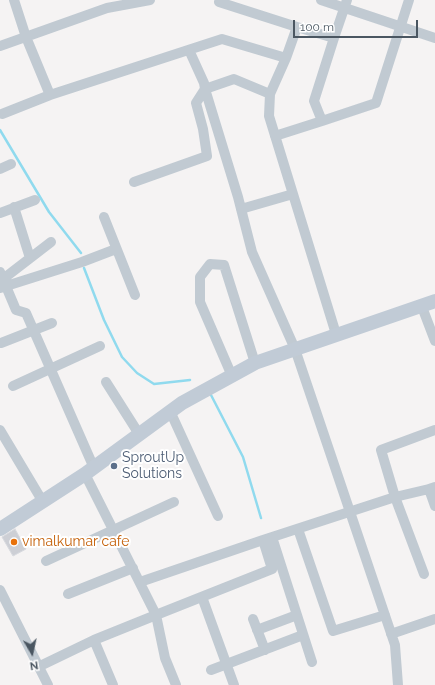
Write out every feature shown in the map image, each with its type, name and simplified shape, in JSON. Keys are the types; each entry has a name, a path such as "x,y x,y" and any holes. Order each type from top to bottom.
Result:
{"main road":[{"path":"0,529 89,471 170,411 255,363 336,334 429,304"}],"street":[{"path":"14,0 26,37 50,95"},
{"path":"0,46 107,8 146,0"},
{"path":"321,0 346,4 401,27 435,38"},
{"path":"275,136 376,103 410,0"},
{"path":"219,2 334,38"},
{"path":"322,121 314,101 346,4"},
{"path":"297,27 286,58 270,94 269,116 336,334"},
{"path":"2,114 50,95 222,39 286,58"},
{"path":"189,50 204,83 252,252 295,349 395,645 398,685"},
{"path":"134,182 206,156 203,129 196,103 205,89 234,79 270,94"},
{"path":"0,169 11,164"},
{"path":"241,209 293,194"},
{"path":"0,212 35,200"},
{"path":"14,207 30,258"},
{"path":"104,217 135,295"},
{"path":"2,282 30,258 52,242"},
{"path":"2,282 116,249"},
{"path":"232,376 200,302 200,277 210,264 224,265 255,363"},
{"path":"2,282 16,310 26,313 50,369 113,530 156,615 165,658 176,685"},
{"path":"429,304 435,342"},
{"path":"1,343 52,323"},
{"path":"13,386 100,346"},
{"path":"106,382 139,434"},
{"path":"170,411 218,516"},
{"path":"0,430 43,502"},
{"path":"424,574 395,497 380,450 435,430"},
{"path":"140,582 395,497 432,488 435,506"},
{"path":"46,562 174,502"},
{"path":"298,529 333,631 385,615"},
{"path":"40,666 94,640 272,569 268,539"},
{"path":"268,539 297,615 312,662"},
{"path":"68,594 133,568"},
{"path":"0,590 40,666 48,685"},
{"path":"202,597 234,685"},
{"path":"257,630 297,615"},
{"path":"253,619 265,650"},
{"path":"391,634 435,619"},
{"path":"211,670 303,635"},
{"path":"94,640 113,685"}],"building":[{"name":"vimalkumar cafe","path":"15,529 26,549 13,556 2,537"}],"waterway":[{"path":"0,130 49,212 81,253"},
{"path":"84,268 104,320 122,357 137,373 154,384 190,380"},
{"path":"211,395 243,457 261,518"}],"place":[{"name":"SproutUp Solutions","path":"114,466"},
{"name":"vimalkumar cafe","path":"14,542"}]}
